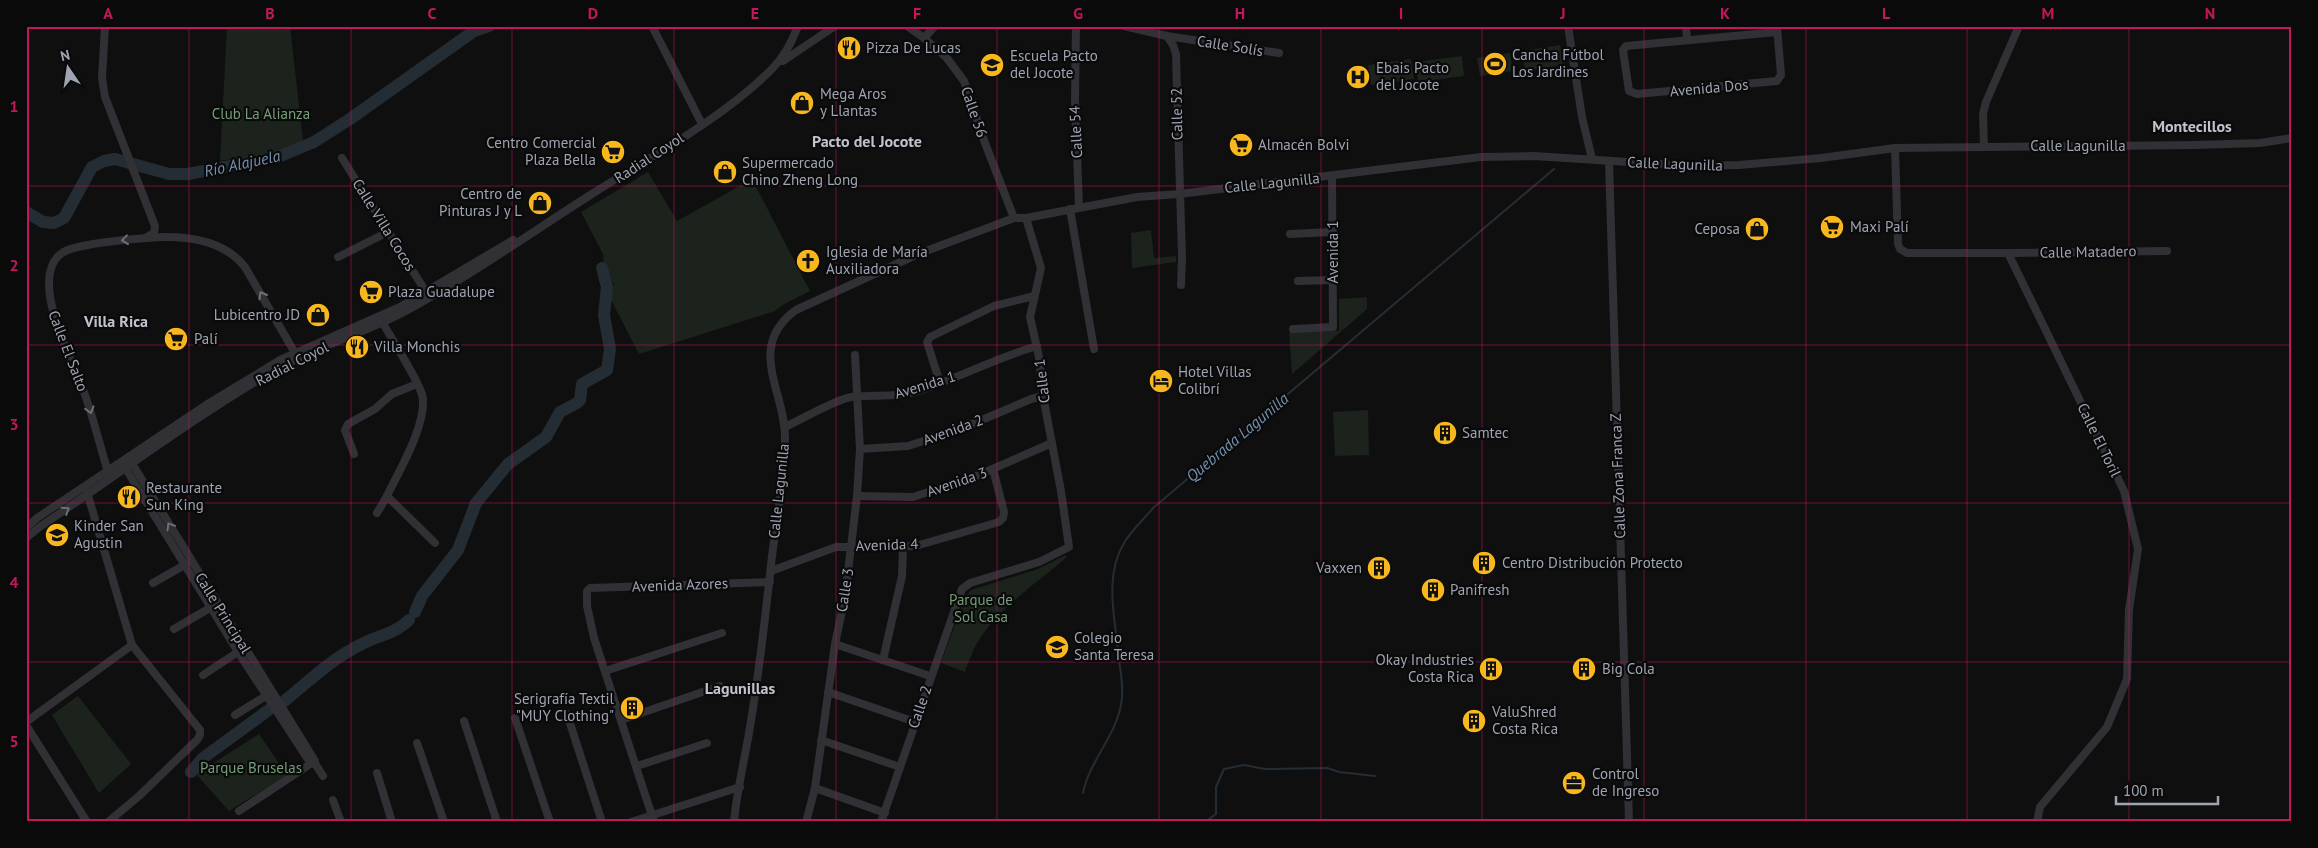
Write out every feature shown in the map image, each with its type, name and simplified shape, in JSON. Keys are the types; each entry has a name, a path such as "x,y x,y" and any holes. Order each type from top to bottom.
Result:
{"street":[{"path":"105,26 103,82 106,97 154,222 154,234 142,238"},
{"path":"652,26 702,124"},
{"path":"773,68 835,26"},
{"name":"Calle 56","path":"907,26 946,57 964,81 985,143 1014,218"},
{"path":"924,38 935,26"},
{"name":"Calle 54","path":"1076,26 1075,100 1079,207"},
{"name":"Calle Solís","path":"1124,26 1167,36 1279,53"},
{"path":"1568,26 1582,117 1592,159"},
{"path":"1686,26 1687,39 1777,29"},
{"path":"1984,146 1983,114 1986,102 2020,26"},
{"name":"Radial Coyol","path":"727,106 746,95 785,60 796,40 797,28"},
{"name":"Radial Coyol","path":"26,538 130,467 206,410 214,408 275,370 343,339 428,295 702,124 773,68 786,53 797,28"},
{"name":"Avenida Dos","path":"1687,39 1629,44 1623,50 1629,91 1637,94 1777,82 1780,78 1777,29"},
{"name":"Calle 52","path":"1167,36 1176,54 1179,194"},
{"name":"Calle Lagunilla","path":"734,822 763,647 783,477 785,427 772,374 770,354 775,333 787,316 796,310 918,254 1014,218 1026,218 1079,207 1137,198 1502,156 1592,159 1691,166 1739,165 1821,158 1895,148 2187,146 2260,142 2292,138"},
{"path":"1895,148 1898,244 1904,253 2008,254"},
{"name":"Calle Villa Cocos","path":"342,158 428,295"},
{"name":"Calle Zona Franca Z","path":"1609,161 1629,822"},
{"name":"Avenida 1","path":"1293,329 1333,327 1332,177"},
{"path":"1179,194 1182,258 1181,285"},
{"path":"1070,209 1094,349"},
{"name":"Calle 1","path":"959,593 970,583 1039,562 1069,547 1043,396 1037,346 1030,317 1041,268 1026,218"},
{"name":"Calle El Salto","path":"154,222 160,229 173,236"},
{"path":"338,257 388,232"},
{"path":"1290,234 1333,232"},
{"name":"Calle El Salto","path":"108,472 86,396 55,320 49,299 50,273 56,259 62,253 74,248 142,238 173,236 189,237 227,250 245,266 295,353"},
{"name":"Calle Matadero","path":"2008,254 2167,251"},
{"name":"Calle El Toril","path":"2008,254 2124,491 2138,549 2130,610 2127,679 2107,727 2040,807 2037,822"},
{"path":"1298,282 1333,280"},
{"path":"940,383 927,342 930,336 994,306 1034,296"},
{"path":"377,513 412,444 422,414 423,399 417,384 381,320"},
{"name":"Radial Coyol","path":"26,528 153,442 295,353 368,322 381,320"},
{"path":"343,339 339,338 340,336 368,322"},
{"path":"321,348 335,340 332,337"},
{"name":"Avenida 1","path":"785,427 848,397 902,395 940,383 994,360 1037,346"},
{"path":"275,370 282,363 293,357 295,353"},
{"name":"Calle 3","path":"806,822 815,788 835,644 845,597 857,496 860,448 855,355"},
{"path":"354,454 345,430 348,424 375,409 392,394 417,384"},
{"name":"Avenida 2","path":"860,448 908,446 963,428 1031,399 1043,396"},
{"path":"130,467 131,461 149,449 153,442"},
{"name":"Avenida 3","path":"857,496 913,497 993,469 1052,443"},
{"name":"Calle Principal","path":"130,467 241,650 323,776"},
{"name":"Avenida 4","path":"771,571 836,547 904,547 919,545 999,522 1003,518 1004,512 993,469"},
{"path":"86,487 87,496 132,645 198,726 200,735 168,769 108,822"},
{"path":"387,496 435,543"},
{"path":"883,660 902,576 904,547"},
{"path":"153,583 188,563"},
{"name":"Avenida Azores","path":"605,671 590,623 587,590 590,588 770,582"},
{"name":"Calle 2","path":"881,822 959,593"},
{"path":"174,630 214,606"},
{"path":"653,819 605,671 722,633"},
{"path":"835,644 930,676"},
{"path":"87,822 26,723 132,645"},
{"path":"203,675 241,650"},
{"path":"621,720 720,686"},
{"path":"828,692 915,722"},
{"path":"235,715 269,694"},
{"path":"567,714 602,822"},
{"path":"515,718 550,822"},
{"path":"464,721 497,822"},
{"path":"821,740 900,767"},
{"path":"637,766 707,742"},
{"path":"417,743 444,822"},
{"path":"239,810 313,762"},
{"path":"377,773 392,822"},
{"path":"631,822 653,819 740,787"},
{"path":"815,788 885,813"},
{"path":"333,800 340,822"}],"green space":[{"name":"Club La Alianza","path":"227,26 290,26 303,141 276,152 220,161"},
{"path":"1560,45 1563,65 1525,71 1522,51"},
{"name":"Cancha Fútbol Los Jardines","path":"1510,53 1513,71 1480,76 1477,58"},
{"path":"1462,56 1464,76 1418,82 1416,62"},
{"path":"1411,59 1414,79 1371,85 1368,65"},
{"path":"648,172 677,221 752,179 810,291 784,304 775,311 639,354 610,298 614,285 604,265 603,254 581,212"},
{"path":"1151,230 1154,258 1176,256 1176,262 1132,268 1131,233"},
{"path":"1367,297 1367,309 1292,374 1289,332 1339,331 1339,299"},
{"path":"1368,410 1369,455 1335,456 1333,412"},
{"name":"Parque de Sol Casa","path":"1066,555 1067,557 1008,606 988,628 975,647 965,672 941,663 965,597 971,590 1038,569"},
{"path":"78,696 131,764 99,793 52,715"},
{"name":"Parque Bruselas","path":"259,734 287,775 229,811 196,774"}],"waterway":[{"name":"Río Alajuela","path":"26,212 43,222 54,223 64,218 92,167 104,161 115,159 169,174 188,174 278,157 314,142 350,119 474,31 489,26"},
{"name":"Quebrada Lagunilla","path":"1083,793 1091,771 1118,717 1121,705 1122,682 1112,600 1112,585 1118,557 1130,534 1153,508 1554,169"},
{"path":"415,612 422,596 458,550 476,503 508,464 546,437 560,412 580,400 582,384 607,370 610,349 604,315 607,287 602,268"},
{"path":"282,703 340,656 404,625 409,620"},
{"path":"191,772 203,758 270,709"},
{"path":"1205,822 1216,814 1216,787 1224,769 1244,765 1265,769 1327,768 1339,772 1375,776"}],"place":[{"name":"Pizza De Lucas","path":"849,48"},
{"name":"Cancha Fútbol Los Jardines","path":"1495,64"},
{"name":"Escuela Pacto del Jocote","path":"992,65"},
{"name":"Ebais Pacto del Jocote","path":"1358,77"},
{"name":"Mega Aros y Llantas","path":"802,103"},
{"name":"Almacén Bolvi","path":"1241,145"},
{"name":"Centro Comercial Plaza Bella","path":"613,152"},
{"name":"Supermercado Chino Zheng Long","path":"725,172"},
{"name":"Centro de Pinturas J y L","path":"540,203"},
{"name":"Maxi Palí","path":"1832,227"},
{"name":"Ceposa","path":"1757,229"},
{"name":"Iglesia de María Auxiliadora","path":"808,261"},
{"name":"Plaza Guadalupe","path":"371,292"},
{"name":"Lubicentro JD","path":"318,315"},
{"name":"Palí","path":"176,339"},
{"name":"Villa Monchis","path":"357,347"},
{"name":"Hotel Villas Colibrí","path":"1161,381"},
{"name":"Samtec","path":"1445,433"},
{"name":"Restaurante Sun King","path":"129,497"},
{"name":"Kinder San Agustin","path":"57,535"},
{"name":"Centro Distribución Protecto","path":"1484,563"},
{"name":"Vaxxen","path":"1379,568"},
{"name":"Panifresh","path":"1433,590"},
{"name":"Colegio Santa Teresa","path":"1057,647"},
{"name":"Okay Industries Costa Rica","path":"1491,669"},
{"name":"Big Cola","path":"1584,669"},
{"name":"Serigrafía Textil \"MUY Clothing\"","path":"632,708"},
{"name":"ValuShred Costa Rica","path":"1474,721"},
{"name":"Control de Ingreso","path":"1574,783"}],"district":[{"name":"Montecillos","path":"2192,126"},
{"name":"Pacto del Jocote","path":"867,141"},
{"name":"Villa Rica","path":"116,321"},
{"name":"Lagunillas","path":"740,688"}]}
